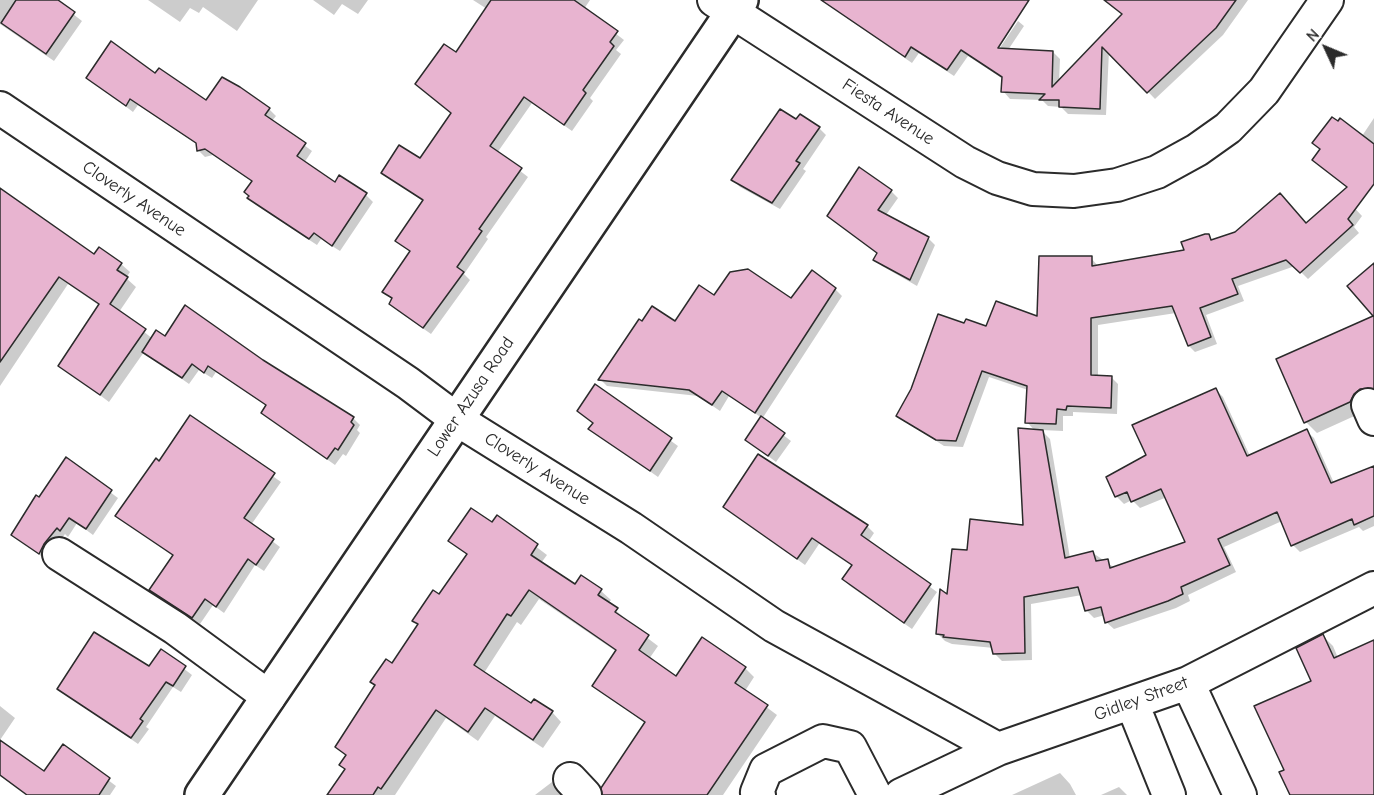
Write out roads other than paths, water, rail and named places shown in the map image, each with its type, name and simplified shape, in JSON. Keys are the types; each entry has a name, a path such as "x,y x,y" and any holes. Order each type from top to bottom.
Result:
{"main road":[{"name":"Lower Azusa Road","path":"202,795 456,419 729,4"}],"street":[{"name":"Fiesta Avenue","path":"729,4 976,167 997,178 1033,189 1074,191 1117,185 1157,172 1197,150 1228,128 1264,91 1327,0"},
{"name":"Cloverly Avenue","path":"0,108 408,383 456,419 632,528 774,627 998,748"},
{"path":"59,554 175,628 269,697"},
{"name":"Gidley Street","path":"902,795 998,748 1188,683 1374,588"},
{"path":"1188,683 1240,795"},
{"path":"1132,703 1169,795"},
{"path":"759,795 766,770 824,741 850,747 875,795"}]}
